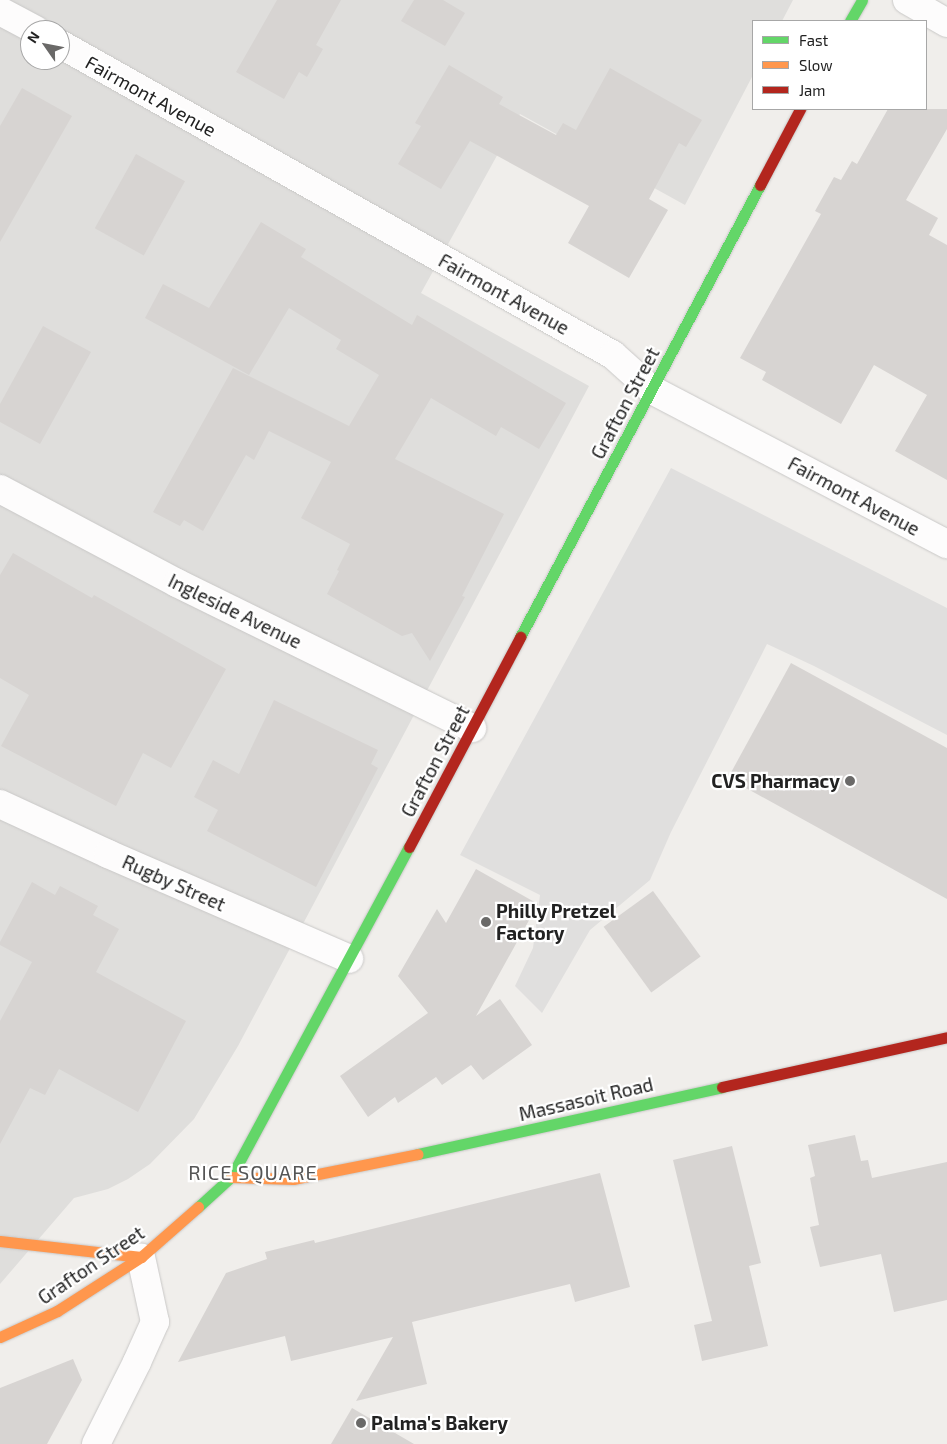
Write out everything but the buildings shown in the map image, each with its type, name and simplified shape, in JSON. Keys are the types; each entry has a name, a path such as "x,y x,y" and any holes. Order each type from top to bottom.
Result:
{"main road":[{"path":"851,20 862,0"},
{"name":"Grafton Street","path":"0,1337 57,1311 142,1257 231,1177 349,959 799,110"},
{"name":"Massasoit Road","path":"231,1177 292,1179 356,1167 947,1037"},
{"path":"0,1241 142,1257"}],"street":[{"path":"907,0 947,23"},
{"path":"0,11 20,22"},
{"name":"Fairmont Avenue","path":"70,50 613,355 652,390 947,544"},
{"name":"Ingleside Avenue","path":"0,489 177,583 472,728"},
{"name":"Rugby Street","path":"0,804 108,854 349,959"},
{"path":"96,1444 155,1322 142,1257"}],"shaded area":[{"path":"0,0 793,0 783,20 752,20 752,77 685,205 520,114 421,293 589,386 238,1046 194,1119 150,1164 128,1179 108,1189 74,1198 0,1284"},
{"path":"671,468 947,608 947,735 814,666 767,644 671,832 650,880 590,930 542,1013 515,986 533,948 540,895 460,855"}],"traffic: fast":[{"path":"851,20 862,0"},
{"path":"520,637 760,185"},
{"path":"198,1207 231,1177 409,847"},
{"path":"418,1154 722,1087"}],"traffic: slow":[{"path":"231,1177 293,1179 418,1154"},
{"path":"0,1337 57,1311 141,1257 198,1207"},
{"path":"0,1241 141,1257"}],"traffic: jam":[{"path":"760,185 799,110"},
{"path":"409,847 520,637"},
{"path":"722,1087 947,1037"}],"place":[{"name":"CVS Pharmacy","path":"850,781"},
{"name":"Philly Pretzel Factory","path":"486,922"},
{"name":"Palma's Bakery","path":"361,1423"}],"district":[{"name":"RICE SQUARE","path":"253,1172"}]}
